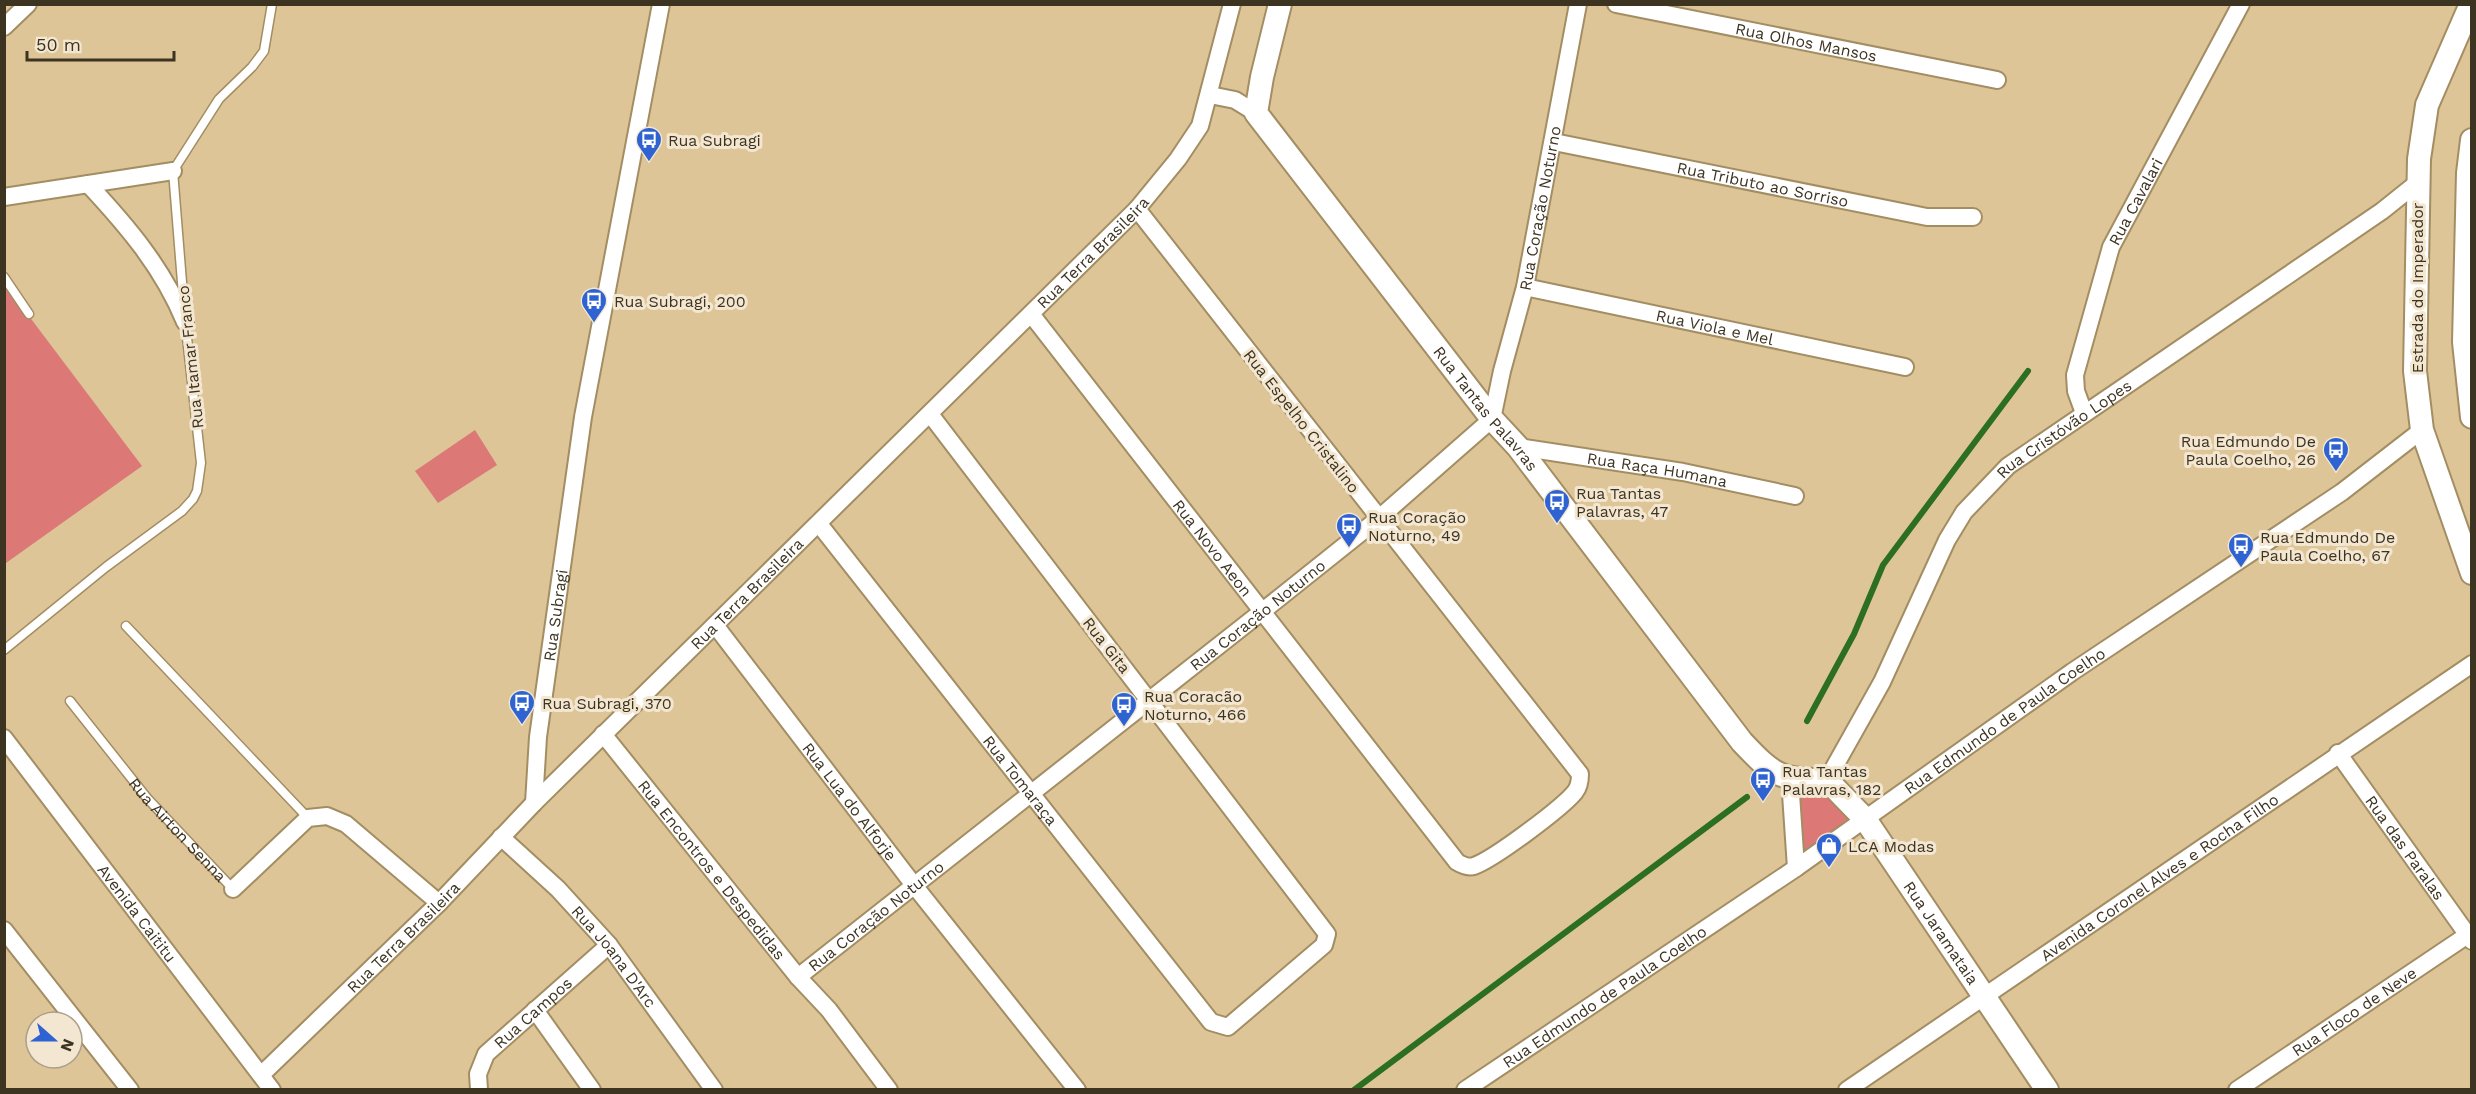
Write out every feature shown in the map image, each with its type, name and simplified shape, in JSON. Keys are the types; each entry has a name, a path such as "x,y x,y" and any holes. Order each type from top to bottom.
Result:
{"street":[{"path":"4,27 28,4"},
{"name":"Rua Subragi","path":"534,803 538,737 583,417 661,4"},
{"name":"Rua Terra Brasileira","path":"261,1075 440,903 501,837 603,734 1137,209 1200,126 1232,4"},
{"path":"1210,94 1235,100 1256,113 1280,4"},
{"name":"Rua Coração Noturno","path":"798,976 1378,519 1492,419 1502,371 1525,287 1554,142 1578,4"},
{"name":"Rua Olhos Mansos","path":"1616,4 1997,80"},
{"name":"Rua Cavalari","path":"2084,413 2076,391 2075,375 2111,247 2140,188 2241,4"},
{"name":"Estrada do Imperador","path":"2471,4 2427,105 2417,183 2415,371 2422,430 2472,573"},
{"name":"Rua Tantas Palavras","path":"1256,113 1492,419 1518,447 1742,742 1772,770 1790,779"},
{"path":"2472,140 2464,342 2472,417"},
{"name":"Rua Tributo ao Sorriso","path":"1554,142 1927,217 1973,217"},
{"path":"4,197 173,171"},
{"name":"Rua Cristóvão Lopes","path":"1827,780 1882,682 1947,540 1964,512 2008,466 2382,211 2417,183"},
{"path":"88,184 142,244 173,292 185,322"},
{"name":"Rua Espelho Cristalino","path":"1137,209 1580,774 1576,790 1572,795 1505,848 1474,866 1461,865"},
{"name":"Rua Viola e Mel","path":"1525,287 1905,367"},
{"name":"Rua Novo Aeon","path":"1031,314 1461,865"},
{"name":"Rua Gita","path":"930,414 1327,934 1321,948 1228,1027"},
{"name":"Rua Edmundo de Paula Coelho","path":"1470,1088 1796,868 2072,672 2342,492 2422,430"},
{"name":"Rua Raça Humana","path":"1518,447 1683,472 1795,496"},
{"name":"Rua Tomaraça","path":"819,524 1207,1017 1214,1024 1228,1027"},
{"name":"Rua Lua do Alforje","path":"715,625 913,884 1077,1089"},
{"name":"Avenida Coronel Alves e Rocha Filho","path":"1847,1089 2472,664"},
{"name":"Rua Encontros e Despedidas","path":"603,734 798,976 829,1010 889,1089"},
{"name":"Avenida Caititu","path":"4,738 272,1089"},
{"name":"Rua das Paralas","path":"2338,753 2470,936"},
{"path":"1796,868 1790,779 1827,780"},
{"name":"Rua Jaramataia","path":"1827,780 1865,819 2047,1089"},
{"path":"308,818 327,816 346,824 440,903"},
{"name":"Rua Airton Senna","path":"233,889 308,818"},
{"name":"Rua Joana D'Arc","path":"501,837 558,889 609,945 714,1089"},
{"path":"4,930 130,1089"},
{"name":"Rua Floco de Neve","path":"2236,1089 2470,936"},
{"name":"Rua Campos","path":"479,1089 477,1074 486,1054 609,945"},
{"path":"535,1010 592,1089"}],"lane":[{"path":"173,171 219,99 252,67 264,51 273,4"},
{"name":"Rua Itamar Franco","path":"4,650 106,567 182,511 197,491 201,463 185,322 173,171"},
{"path":"4,277 30,314"},
{"path":"126,626 308,818"},
{"name":"Rua Airton Senna","path":"70,701 147,798 233,889"}],"shaded area":[{"path":"4,283 142,466 6,563 4,561"},
{"path":"475,430 497,465 438,503 415,471"},
{"path":"1824,789 1849,820 1803,851 1799,797 1813,796"}],"waterway":[{"path":"1807,721 1854,634 1883,565 2028,371"},
{"path":"1354,1090 1747,797"}],"place":[{"name":"Rua Subragi","path":"649,163"},
{"name":"Rua Subragi, 200","path":"594,324"},
{"name":"Rua Edmundo De Paula Coelho, 26","path":"2336,473"},
{"name":"Rua Tantas Palavras, 47","path":"1557,525"},
{"name":"Rua Coração Noturno, 49","path":"1349,549"},
{"name":"Rua Edmundo De Paula Coelho, 67","path":"2241,569"},
{"name":"Rua Subragi, 370","path":"522,726"},
{"name":"Rua Coracão Noturno, 466","path":"1124,728"},
{"name":"Rua Tantas Palavras, 182","path":"1763,803"},
{"name":"LCA Modas","path":"1829,869"}]}
